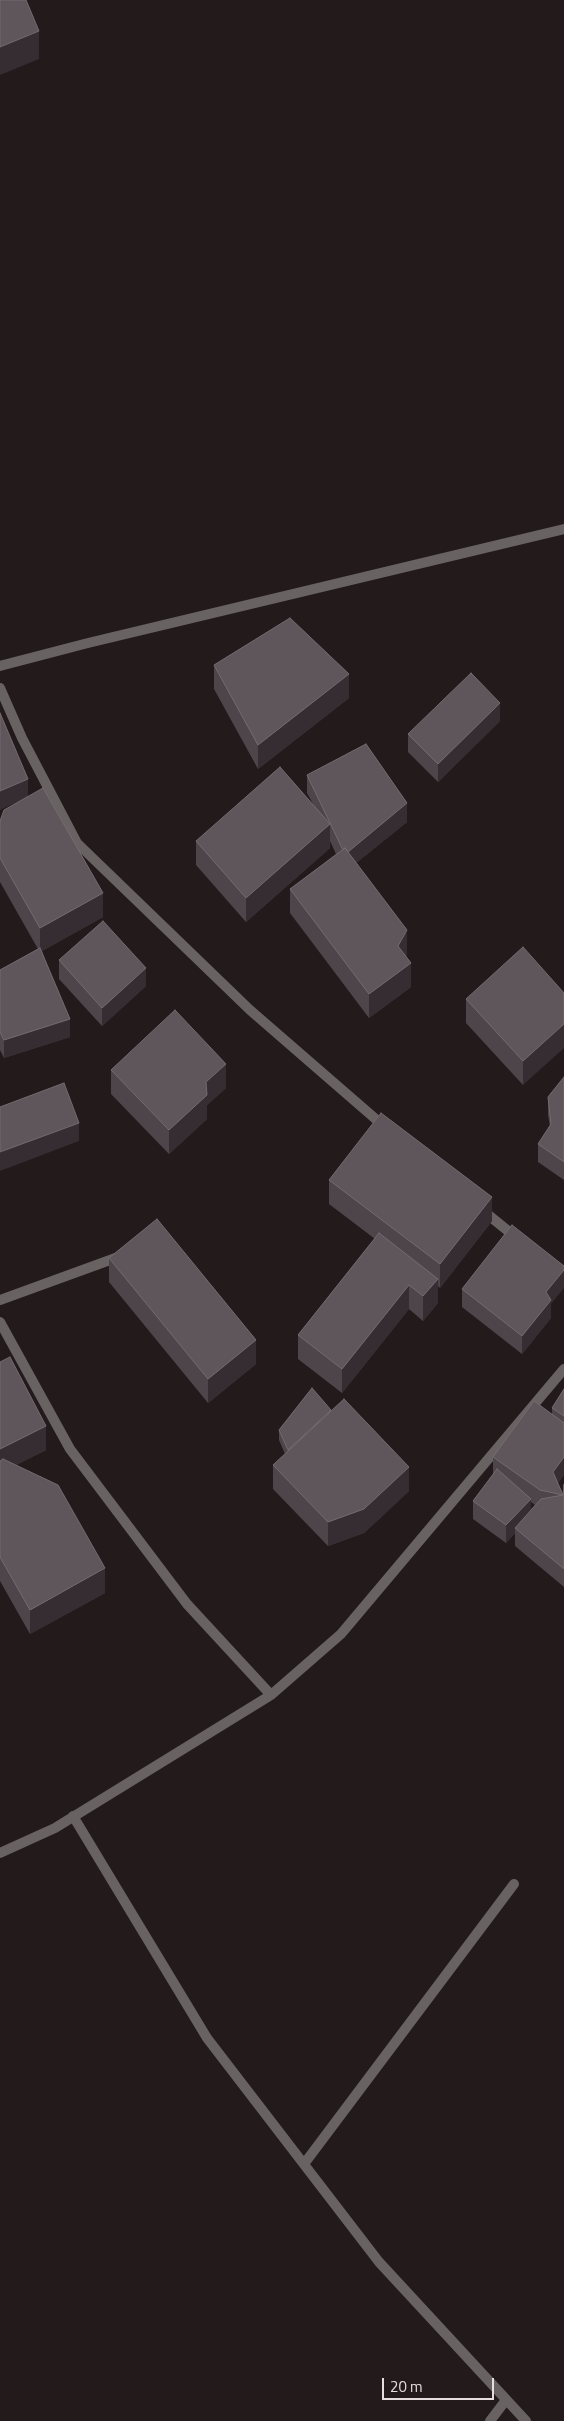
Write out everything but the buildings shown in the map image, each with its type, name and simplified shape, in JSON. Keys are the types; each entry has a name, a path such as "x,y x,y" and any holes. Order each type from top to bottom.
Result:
{"street":[{"path":"0,666 97,640 564,529"},
{"path":"0,688 22,738 77,843 250,1010 396,1137"},
{"path":"471,1201 525,1244"},
{"path":"0,1300 130,1253"},
{"path":"0,1322 70,1450 187,1604 271,1695"},
{"path":"0,1854 73,1816 271,1695 341,1634 564,1369"},
{"path":"73,1816 208,2038 379,2262 526,2421"},
{"path":"304,2164 514,1884"},
{"path":"490,2421 506,2400"}]}
